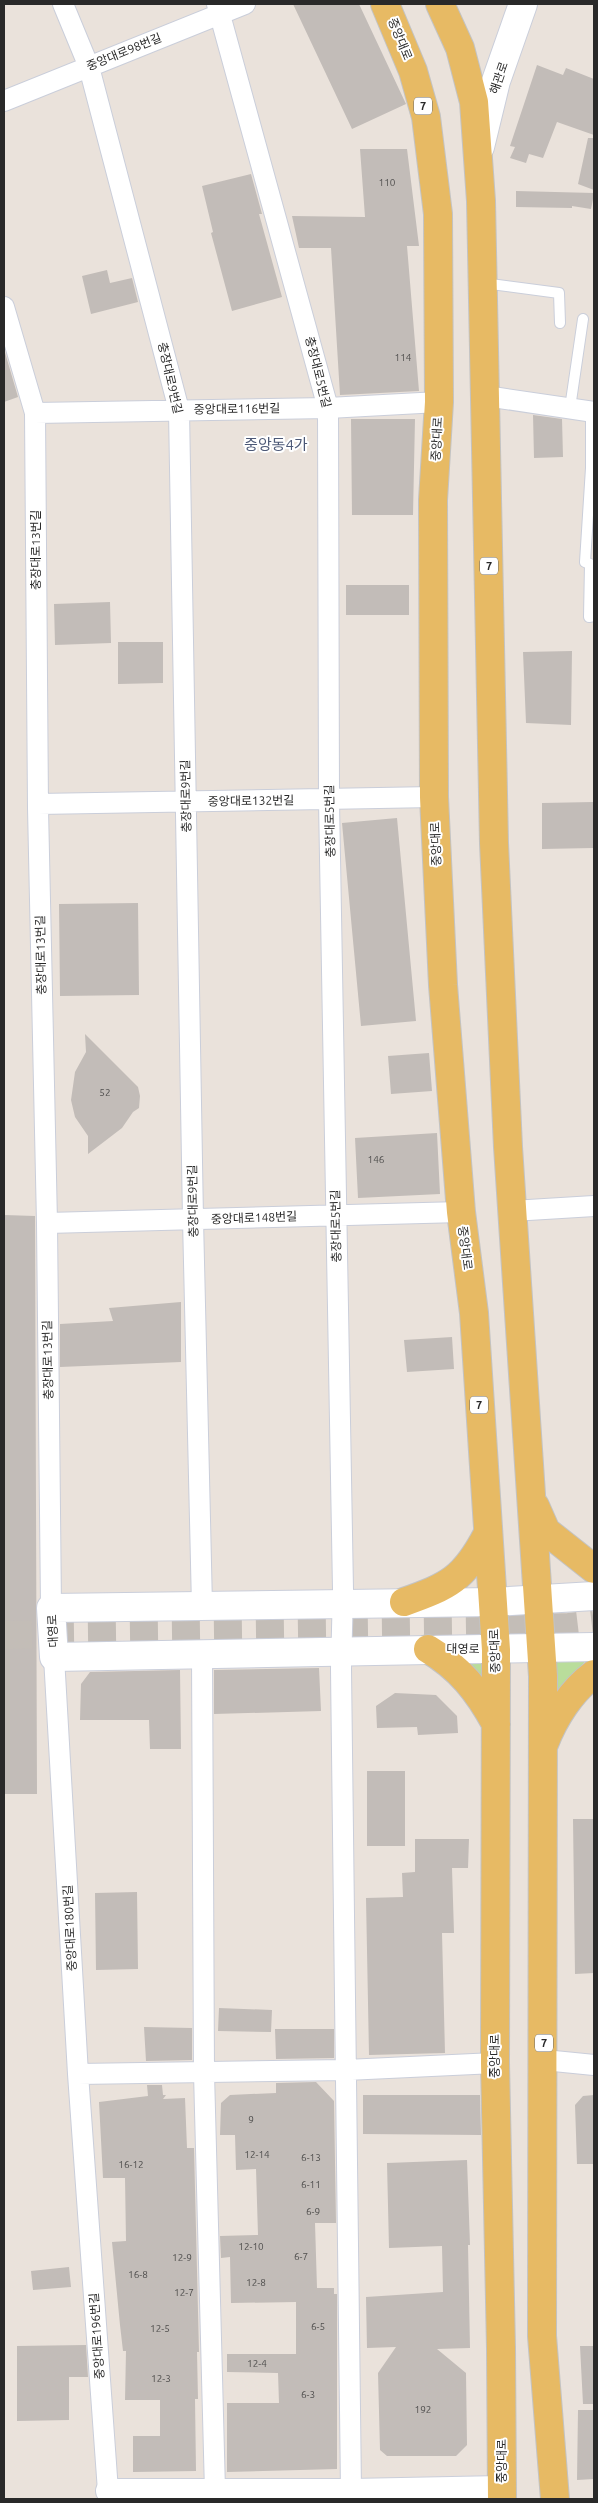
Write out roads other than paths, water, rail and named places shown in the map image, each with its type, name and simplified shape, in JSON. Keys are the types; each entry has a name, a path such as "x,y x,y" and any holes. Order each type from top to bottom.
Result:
{"main road":[{"name":"중앙대로","path":"385,4 413,71 426,117 438,214 439,402 433,500 434,797 443,985 461,1212 474,1314 496,1650 495,2063 502,2494"},
{"name":"7","path":"440,4 460,48 472,93 478,154 486,396 494,843 512,1210 542,1649 544,2060 542,2336 554,2499"},
{"name":"해관로","path":"478,154 496,81 522,4"},
{"path":"532,1502 546,1531 594,1569"},
{"path":"404,1602 443,1588 464,1571 477,1555 487,1535"},
{"name":"대영로","path":"594,1596 493,1602 52,1608 54,1657 341,1653 428,1648 496,1650 594,1647"},
{"path":"428,1648 450,1662 469,1682 482,1698 496,1724"},
{"path":"542,1750 554,1720 586,1680 594,1674"}],"street":[{"name":"충장대로9번길","path":"63,4 89,66 179,410 193,1219 202,1606"},
{"name":"중앙대로98번길","path":"4,101 89,66 219,8 245,4"},
{"name":"충장대로5번길","path":"219,8 328,408 329,800 343,1604 341,1653"},
{"name":"충장대로13번길","path":"4,307 35,413 38,804 47,1223 52,1608"},
{"path":"486,396 592,412"},
{"name":"중앙대로116번길","path":"35,413 328,408 439,402"},
{"name":"중앙대로132번길","path":"38,804 434,797"},
{"path":"512,1210 594,1206"},
{"name":"중앙대로148번길","path":"47,1223 461,1212"},
{"path":"341,1653 346,2070 359,2494"},
{"path":"202,1655 204,2072 214,2495"},
{"name":"중앙대로180번길","path":"54,1657 78,2074"},
{"path":"544,2060 594,2066"},
{"path":"78,2074 346,2070 495,2063"},
{"name":"중앙대로196번길","path":"78,2074 108,2491 214,2495 502,2494"}],"lane":[{"path":"482,283 559,293 560,322"},
{"path":"570,408 583,319"},
{"path":"592,412 585,562 590,564 590,617 594,616"}],"tunnel":[{"path":"4,1635 569,1627 594,1624"}],"district":[{"name":"중앙동4가","path":"276,445"}]}
